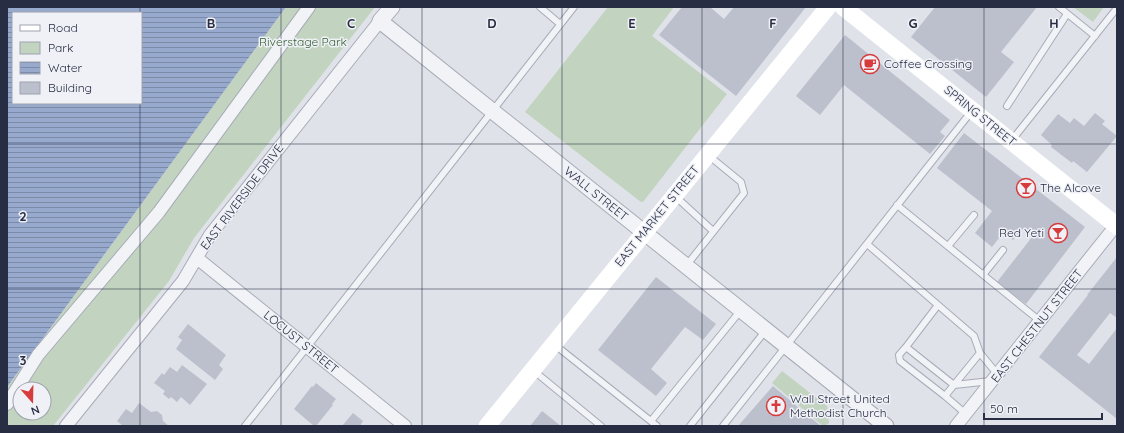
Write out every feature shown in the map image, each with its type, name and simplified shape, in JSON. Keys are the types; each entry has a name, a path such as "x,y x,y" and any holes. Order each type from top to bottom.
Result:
{"main road":[{"name":"EAST MARKET STREET","path":"487,426 828,7"},
{"name":"SPRING STREET","path":"843,7 1117,225"}],"street":[{"path":"7,404 38,355 159,212 309,7"},
{"name":"EAST RIVERSIDE DRIVE","path":"66,426 183,281 210,235 392,7"},
{"name":"WALL STREET","path":"380,22 886,426"},
{"name":"EAST CHESTNUT STREET","path":"956,426 1117,225"},
{"name":"LOCUST STREET","path":"197,258 405,426"}],"lane":[{"path":"540,7 560,24"},
{"path":"246,426 491,110 574,7"},
{"path":"1059,7 1095,36"},
{"path":"1011,142 1117,8"},
{"path":"1007,106 1067,14"},
{"path":"723,426 972,110"},
{"path":"686,266 744,193 741,182 707,154"},
{"path":"674,195 713,231"},
{"path":"897,205 1040,321"},
{"path":"948,246 974,215"},
{"path":"867,244 974,336 980,353 995,378 954,385 906,347"},
{"path":"983,275 1004,250"},
{"path":"938,305 906,347 898,355 900,361 966,414"},
{"path":"651,421 741,310"},
{"path":"690,426 766,330"},
{"path":"553,344 657,426"},
{"path":"945,396 980,353"},
{"path":"532,370 601,426"}],"green space":[{"name":"Riverstage Park","path":"286,7 375,7 194,238 169,281 53,426 7,426 7,387"},
{"path":"608,7 674,7 652,36 727,94 643,202 641,202 525,112"},
{"path":"1073,7 1104,7 1093,22"},
{"path":"782,371 827,406 829,423 823,426 772,383"}],"water":[{"path":"7,7 286,7 7,387"}],"building":[{"path":"682,7 710,7 724,19 734,7 806,7 736,96 659,35"},
{"path":"935,7 1037,7 1001,52 1014,62 986,97 911,37"},
{"path":"845,35 950,120 940,132 945,136 930,154 844,85 820,115 796,96"},
{"path":"1095,113 1105,121 1102,124 1117,136 1087,172 1051,147 1052,145 1041,135 1058,114 1070,123 1074,118 1084,126"},
{"path":"964,133 1085,227 1026,304 997,282 1032,237 1022,229 1013,240 1003,233 992,247 975,233 992,211 937,168"},
{"path":"1117,257 1117,318 1110,313 1077,355 1089,364 1117,328 1117,419 1039,357"},
{"path":"656,277 716,324 703,340 685,327 651,369 667,383 656,396 598,350"},
{"path":"188,324 226,355 219,365 223,369 215,380 176,349 182,340 178,337"},
{"path":"182,365 207,384 190,405 181,397 177,402 171,397 169,399 163,394 165,391 154,383 162,373 164,375 170,367 177,372"},
{"path":"316,383 336,399 316,426 314,426 294,409"},
{"name":"Wall Street United Methodist Church","path":"773,386 805,413 821,426 738,426"},
{"path":"139,403 151,412 157,411 162,415 163,421 169,426 123,426 117,421 126,409 132,413"},
{"path":"542,411 561,426 530,426"},
{"path":"353,413 363,421 360,426 342,426"}],"place":[{"name":"Coffee Crossing","path":"870,64"},
{"name":"The Alcove","path":"1026,188"},
{"name":"Red Yeti","path":"1058,233"},
{"name":"Wall Street United Methodist Church","path":"776,406"}]}
